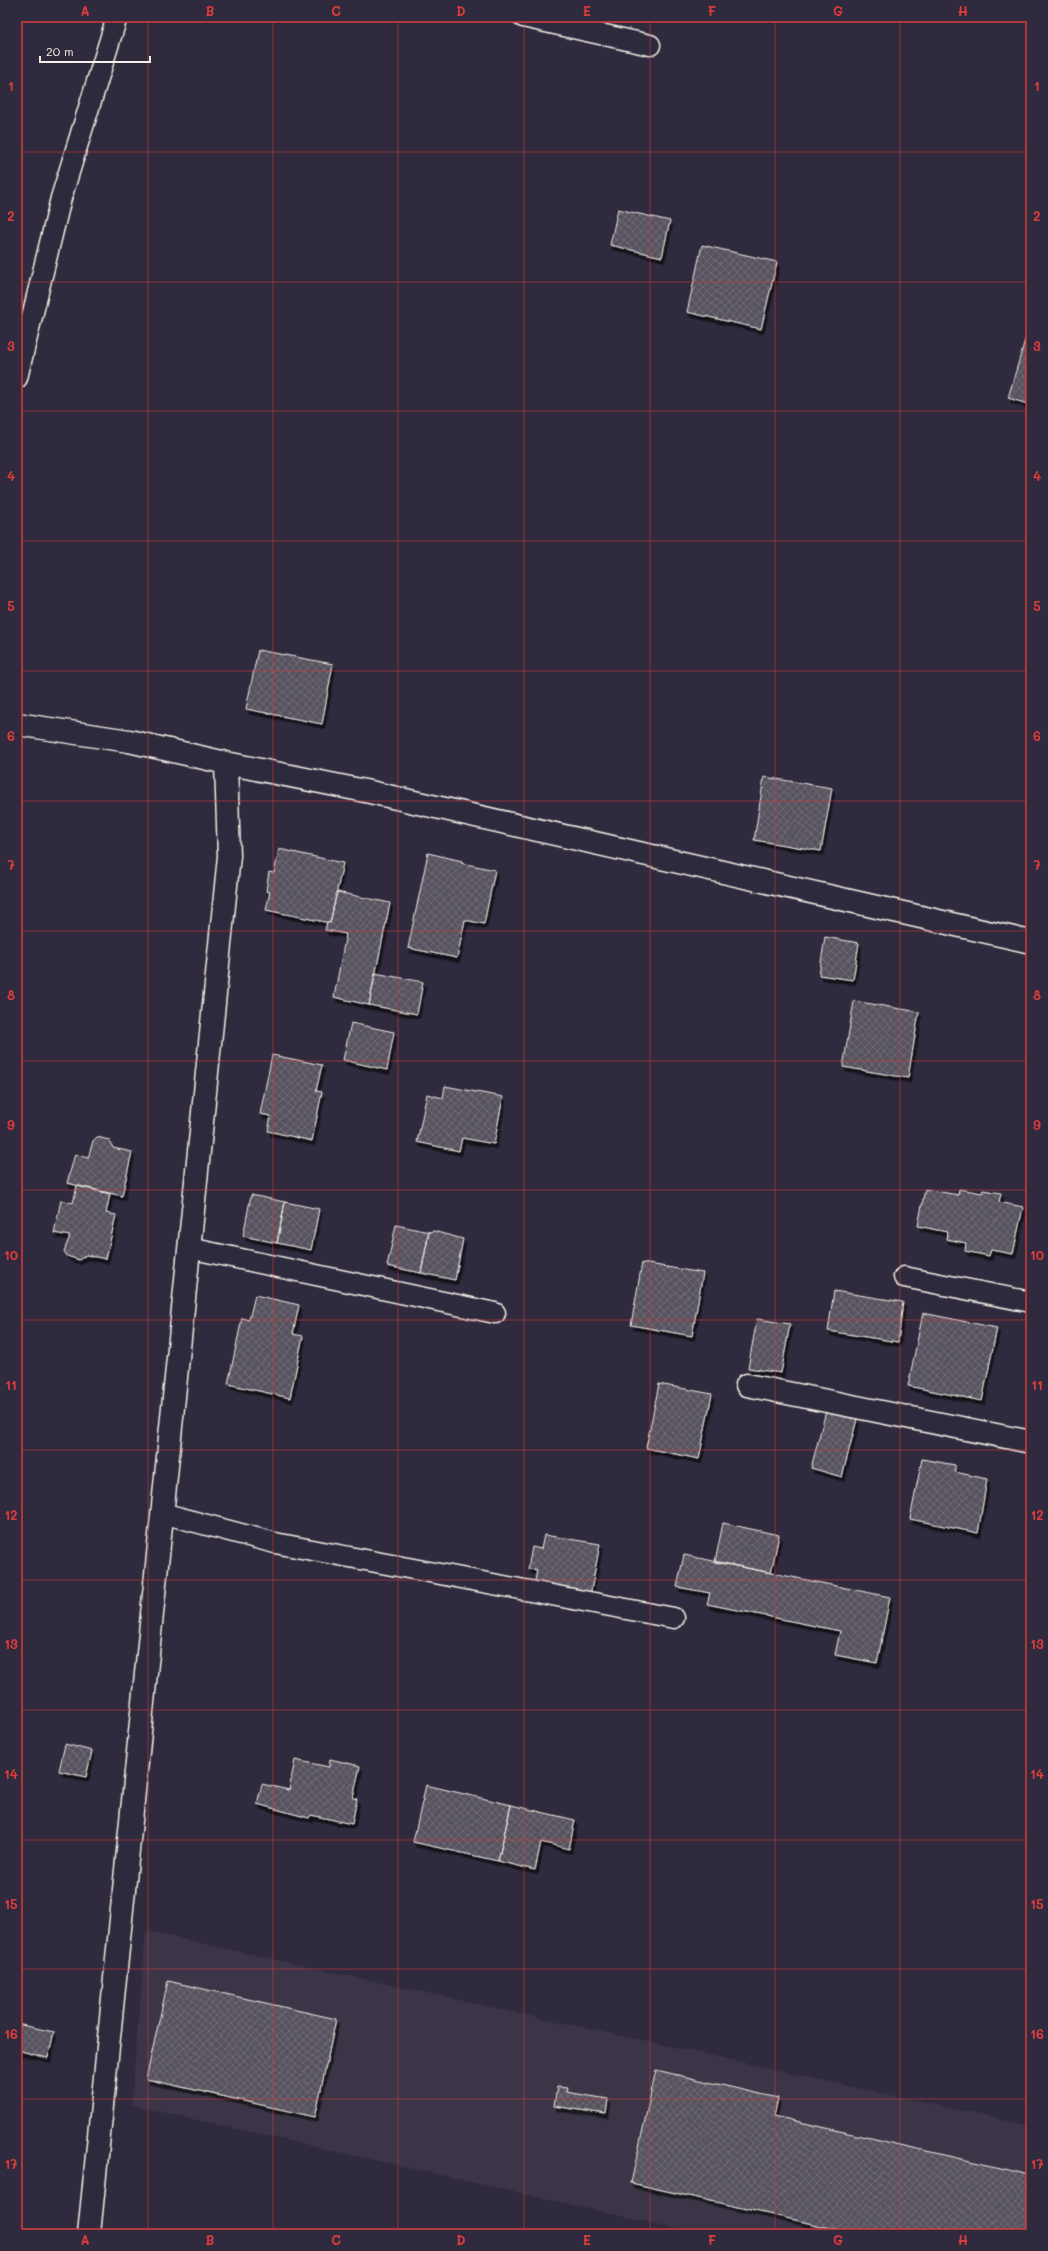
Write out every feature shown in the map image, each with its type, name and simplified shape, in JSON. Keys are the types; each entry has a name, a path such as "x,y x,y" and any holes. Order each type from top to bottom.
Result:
{"street":[{"path":"17,724 129,741 226,763 377,794 1031,942"},
{"path":"89,2234 229,856 226,763"},
{"path":"747,1385 1031,1442"}],"lane":[{"path":"17,378 61,198 117,17"},
{"path":"523,17 650,45"},
{"path":"189,1248 495,1313"},
{"path":"904,1277 1031,1302"},
{"path":"162,1513 275,1543 674,1618"}],"shaded area":[{"path":"146,1931 1031,2126 1031,2234 701,2234 131,2105"}],"building":[{"path":"618,209 670,221 662,257 610,245"},
{"path":"702,245 777,262 761,329 687,312"},
{"path":"1031,322 1031,342 1025,340"},
{"path":"1025,340 1031,342 1031,405 1008,398"},
{"path":"258,650 333,664 322,724 246,709"},
{"path":"764,777 832,788 821,851 754,840"},
{"path":"279,849 343,863 330,923 266,910 270,892 266,891 269,872 274,873"},
{"path":"428,853 462,861 461,863 495,870 484,924 465,920 457,958 408,948"},
{"path":"1031,877 1031,894 1028,894"},
{"path":"337,892 390,903 369,1005 334,997 346,934 325,930 327,922 330,923"},
{"path":"825,937 859,943 853,980 819,975"},
{"path":"375,973 423,982 417,1014 369,1005"},
{"path":"854,1001 919,1012 908,1078 843,1067"},
{"path":"351,1023 394,1032 387,1070 343,1060"},
{"path":"272,1055 322,1065 316,1091 322,1092 312,1141 268,1131 271,1116 260,1114"},
{"path":"445,1086 503,1097 494,1144 462,1138 459,1151 417,1142 427,1094 443,1098"},
{"path":"97,1137 109,1140 113,1148 132,1152 122,1196 67,1183 75,1154 88,1158 93,1141"},
{"path":"77,1186 110,1194 106,1213 116,1215 106,1259 86,1255 79,1260 67,1256 64,1251 70,1236 54,1233 61,1200 73,1203"},
{"path":"925,1189 958,1195 959,1189 982,1193 983,1190 1001,1193 999,1202 1023,1207 1013,1254 991,1250 989,1256 965,1251 966,1243 946,1239 947,1232 918,1226"},
{"path":"251,1195 285,1202 277,1243 243,1236"},
{"path":"285,1202 319,1209 311,1250 277,1243"},
{"path":"396,1225 429,1232 421,1273 387,1266"},
{"path":"433,1231 463,1239 455,1280 421,1273 429,1232"},
{"path":"642,1263 703,1273 692,1336 631,1325"},
{"path":"834,1291 903,1302 898,1342 828,1331"},
{"path":"255,1295 299,1305 293,1334 303,1336 290,1398 228,1384 242,1318 249,1320"},
{"path":"923,1313 997,1328 982,1401 908,1386"},
{"path":"757,1319 790,1324 781,1373 748,1368"},
{"path":"659,1384 712,1394 699,1459 646,1448"},
{"path":"826,1411 857,1419 842,1477 811,1468"},
{"path":"922,1459 955,1465 955,1472 987,1479 978,1533 910,1519"},
{"path":"723,1523 779,1535 771,1573 715,1562"},
{"path":"544,1535 600,1544 590,1596 534,1586 537,1570 528,1569 532,1547 541,1549"},
{"path":"684,1555 890,1597 877,1663 835,1655 840,1631 707,1604 710,1593 677,1587"},
{"path":"65,1744 92,1751 86,1777 59,1771"},
{"path":"330,1759 360,1766 353,1798 357,1799 352,1824 311,1815 309,1818 257,1804 262,1784 289,1790 295,1760 329,1767"},
{"path":"426,1785 511,1805 498,1861 413,1842"},
{"path":"511,1805 575,1820 569,1849 541,1842 535,1870 498,1861"},
{"path":"168,1981 336,2019 315,2117 146,2079"},
{"path":"17,2024 54,2032 48,2058 17,2050"},
{"path":"656,2070 778,2098 774,2116 1031,2175 1031,2234 857,2234 631,2183"},
{"path":"557,2087 567,2088 566,2092 608,2099 606,2114 554,2106"}]}
